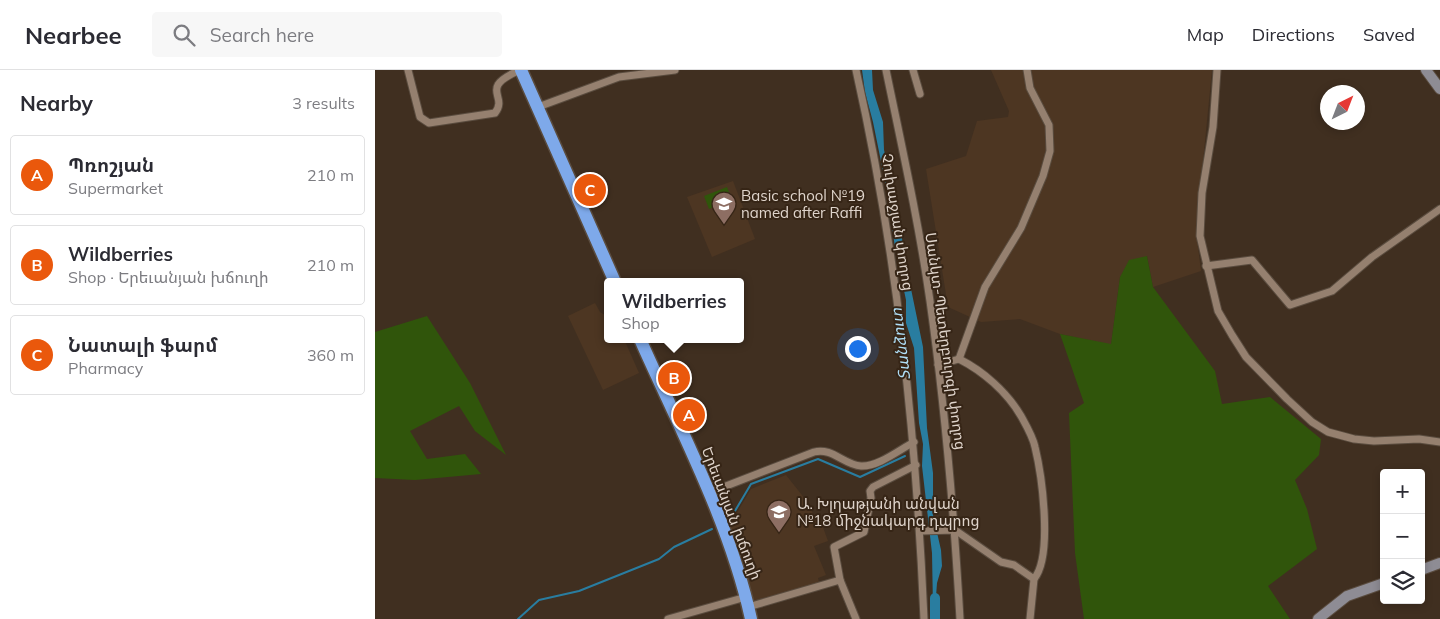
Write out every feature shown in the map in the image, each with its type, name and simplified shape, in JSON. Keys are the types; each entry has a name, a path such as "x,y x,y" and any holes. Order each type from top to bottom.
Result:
{"highway":[{"path":"521,70 613,278"},
{"name":"Երեւանյան խճուղի","path":"642,343 708,493 748,608"}],"street":[{"path":"408,70 420,118 429,123 495,113 498,107 496,94 498,83 502,78 521,70"},
{"path":"538,107 619,77 675,70"},
{"name":"Չուխաջյան փողոց","path":"856,70 889,232 923,531 924,619"},
{"name":"Սանկտ-Պետերբուրգի փողոց","path":"886,70 908,175 930,299 955,530 960,619"},
{"path":"913,70 920,94"},
{"path":"959,359 985,287 1021,228 1043,176 1050,151 1049,125 1030,88 1027,70"},
{"path":"1217,70 1213,128 1203,193 1200,236 1218,311 1246,357 1311,422 1328,432 1354,439 1374,441 1419,439 1440,442"},
{"path":"1427,70 1440,89"},
{"path":"1207,266 1252,260 1290,305 1332,291 1372,257 1440,209"},
{"path":"938,364 959,359 977,368 1006,397 1020,415 1035,446 1046,530 1043,563 1040,572 1034,579 1030,619"},
{"path":"708,493 814,452 824,450 862,466 873,464 914,442"},
{"path":"856,619 840,580 834,547 865,532 871,498 870,491 873,487 915,465"},
{"path":"923,531 955,530 1001,562 1014,565 1034,579"},
{"path":"1425,569 1440,563"},
{"path":"668,619 748,608 840,580"},
{"path":"1318,619 1347,596 1380,584"}],"shaded area":[{"path":"991,70 1212,70 1196,232 1201,271 1153,287 1147,256 1120,277 1111,345 1060,334 1020,319 981,322 948,307 926,169 966,156 977,121 1008,117 1009,111"},
{"name":"Basic school №19 named after Raffi","path":"733,181 755,239 712,257 687,197"},
{"path":"595,303 600,312 604,314 604,343 626,343 639,373 603,390 568,316"},
{"name":"Ա. Խլղաթյանի անվան №18 միջնակարգ դպրոց","path":"786,475 809,504 816,522 821,522 828,541 814,546 826,575 818,578 819,583 754,601 729,526 751,489"}],"green space":[{"path":"727,187 732,200 709,209 704,196"},
{"path":"1147,256 1153,287 1215,371 1222,404 1270,397 1321,439 1319,455 1295,480 1307,509 1317,549 1268,586 1290,619 1084,619 1075,553 1069,413 1084,403 1060,334 1111,344 1120,277 1129,260"},
{"path":"427,316 470,383 506,455 475,431 459,406 410,431 427,459 465,454 481,474 415,480 375,478 375,332"}],"water":[{"path":"862,70 872,70 873,90 883,122 884,150 898,205 904,255 923,347 927,428 933,473 933,515 941,550 942,566 937,583 935,610 933,608 932,553 922,466 923,444 919,423 914,348 906,323 906,300 895,248 888,196 865,92"}],"waterway":[{"path":"729,521 751,484 818,459 860,477 905,456"},
{"path":"518,619 539,600 579,591 659,559 674,547 712,529"},
{"name":"Տանձուտ","path":"935,598 935,619"}],"place":[{"name":"Նատալի ֆարմ","path":"590,190"},
{"name":"Basic school №19 named after Raffi","path":"724,225"},
{"name":"Wildberries","path":"674,378"},
{"name":"Պռոշյան","path":"689,415"},
{"name":"Ա. Խլղաթյանի անվան №18 միջնակարգ դպրոց","path":"779,533"}]}
